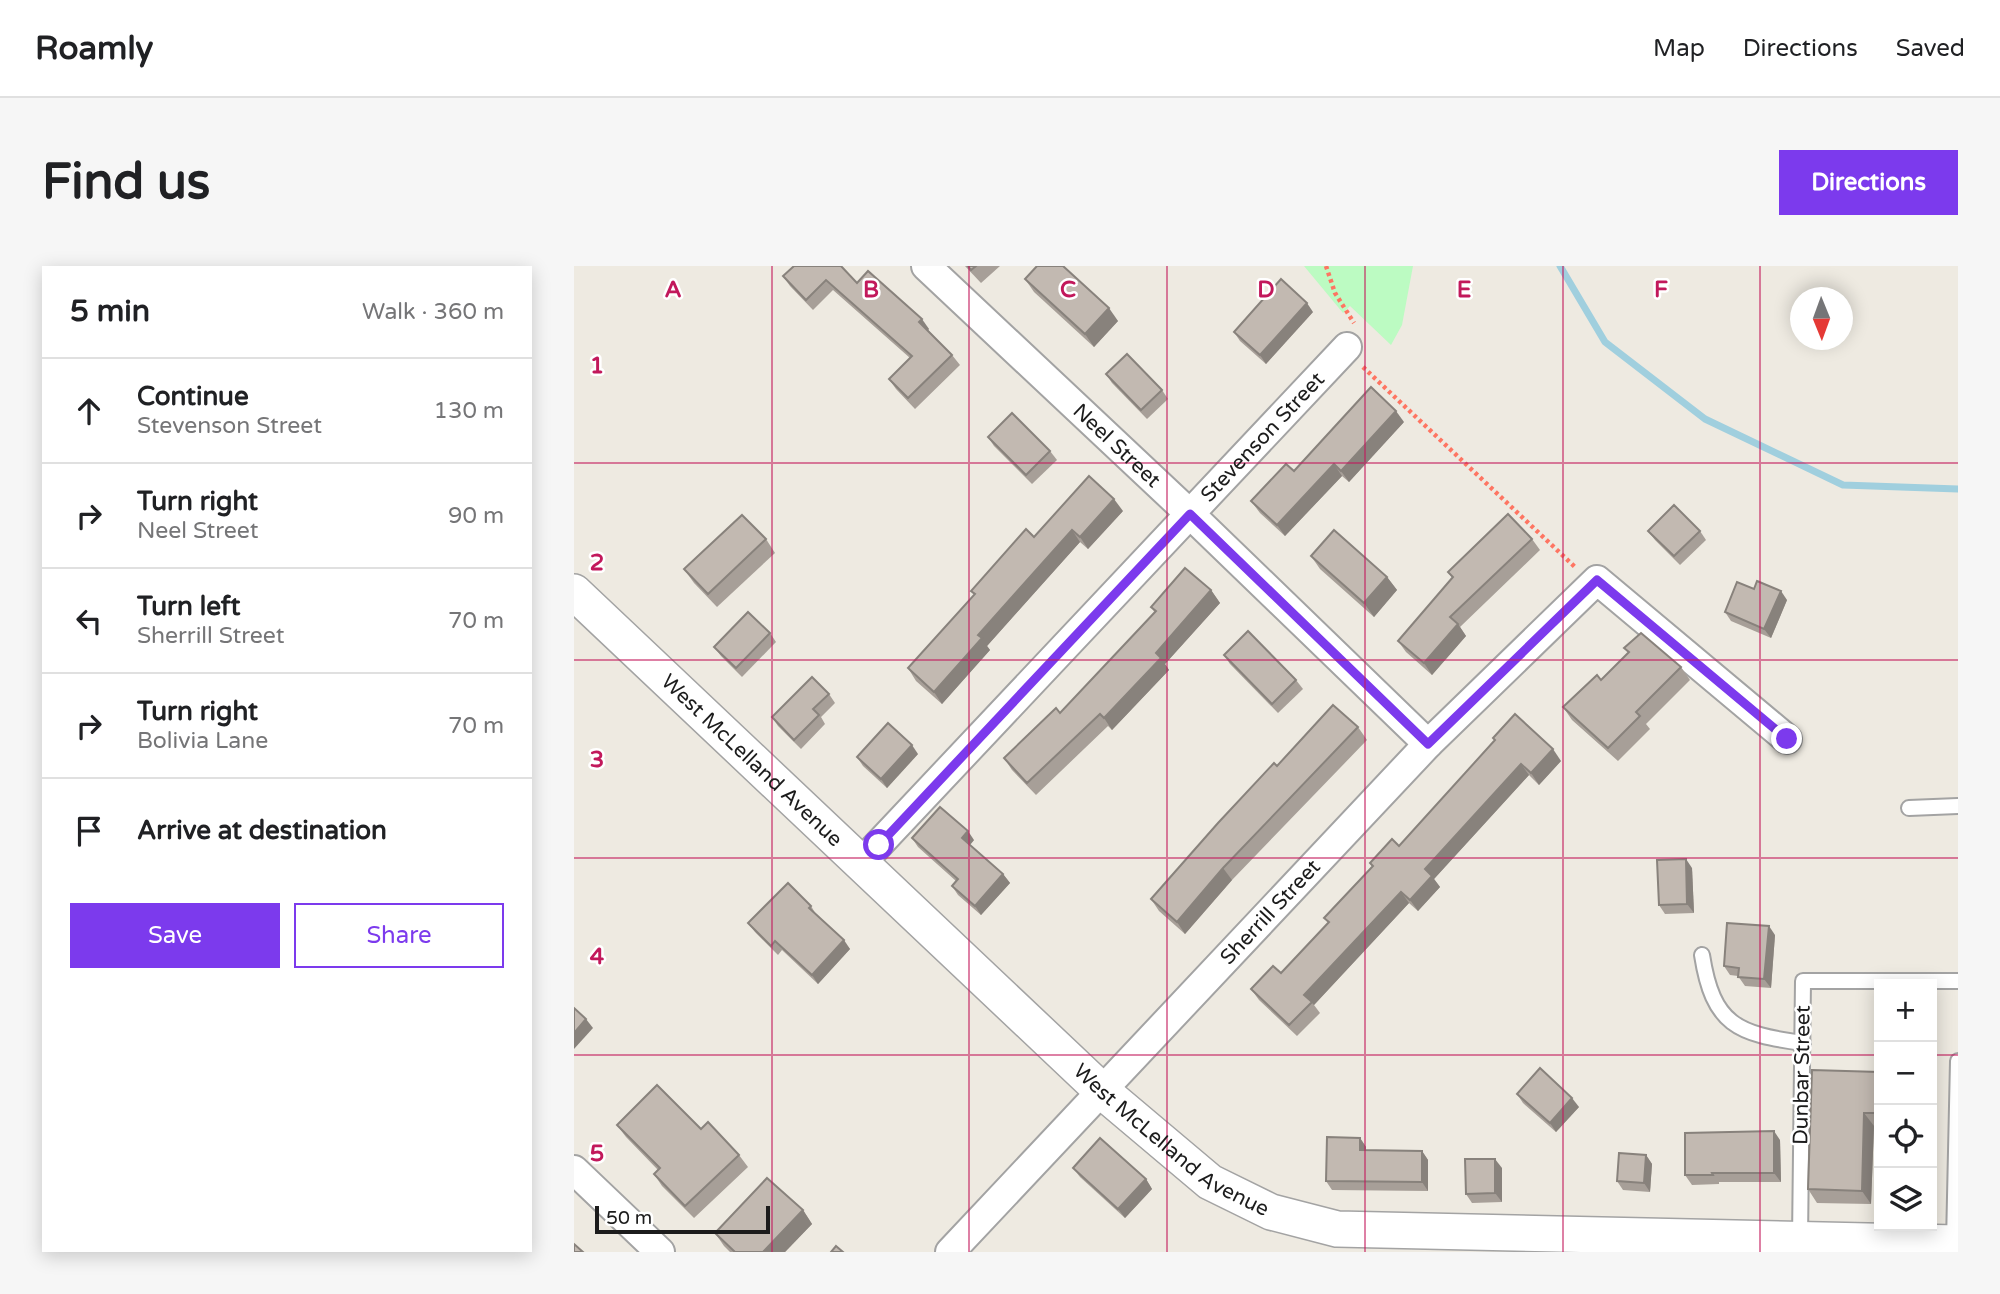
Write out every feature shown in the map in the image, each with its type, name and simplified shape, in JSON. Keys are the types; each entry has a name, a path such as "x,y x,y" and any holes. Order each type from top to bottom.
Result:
{"street":[{"name":"Neel Street","path":"926,266 1190,514 1428,744"},
{"name":"Stevenson Street","path":"862,862 1345,348"},
{"path":"1597,580 1787,739"},
{"name":"Sherrill Street","path":"950,1252 1428,744 1597,580"},
{"name":"West McLelland Avenue","path":"574,592 1102,1091 1210,1182 1271,1212 1337,1229 1956,1243"},
{"path":"574,1170 660,1252"}],"lane":[{"path":"1909,808 1958,806"},
{"path":"1702,955 1710,995 1729,1023 1744,1032 1763,1038 1802,1043"},
{"name":"Dunbar Street","path":"1800,1240 1803,981 1958,981"},
{"path":"1956,1243 1958,1061"}],"path":[{"path":"1326,266 1335,293 1354,322 1345,348 1566,562 1597,580"}],"green space":[{"path":"1304,266 1413,266 1402,325 1391,345 1350,306 1343,313"}],"building":[{"path":"794,266 841,266 857,283 868,271 922,319 919,322 952,355 908,398 889,379 912,356 826,280 806,300 783,276"},
{"path":"1037,266 1063,266 1109,308 1085,334 1025,279"},
{"path":"1281,279 1307,303 1260,355 1234,332"},
{"path":"1127,354 1162,390 1141,410 1106,374"},
{"path":"1371,387 1396,411 1341,471 1334,464 1277,525 1251,501 1286,464 1294,471"},
{"path":"1012,413 1050,451 1026,475 988,437"},
{"path":"1089,476 1114,499 1080,537 1072,530 978,635 982,638 934,692 908,668 975,594 971,591 1026,529 1034,537"},
{"path":"1674,505 1700,531 1674,556 1648,531"},
{"path":"1508,514 1532,539 1450,617 1458,624 1424,663 1398,641 1453,577 1448,572"},
{"path":"742,515 766,539 708,594 684,569"},
{"path":"1334,530 1387,577 1364,603 1311,556"},
{"path":"1185,568 1211,590 1156,653 1161,658 1104,718 1100,714 1027,783 1004,758 1056,708 1060,713 1156,611 1151,607"},
{"path":"1757,581 1781,591 1764,629 1725,612 1737,582 1754,589"},
{"path":"748,612 770,633 736,668 714,647"},
{"path":"1248,631 1296,680 1272,704 1224,655"},
{"path":"1641,633 1681,667 1636,712 1640,716 1608,748 1563,707 1597,675 1601,680 1629,652 1624,648"},
{"path":"812,677 829,694 813,709 819,715 794,740 772,717"},
{"path":"1333,705 1358,727 1223,868 1177,922 1151,899 1274,763 1277,766"},
{"path":"1515,714 1553,749 1531,773 1521,764 1425,869 1432,876 1410,900 1401,892 1304,995 1312,1002 1289,1025 1251,989 1273,966 1281,973 1329,922 1324,918 1373,866 1370,863 1392,839 1399,846 1495,740 1493,738"},
{"path":"888,723 912,745 881,779 857,757"},
{"path":"940,807 968,831 962,838 1003,874 975,906 952,886 958,879 912,838"},
{"path":"1686,859 1687,904 1659,905 1657,860"},
{"path":"788,883 811,906 809,908 844,940 812,975 775,941 771,946 748,923"},
{"path":"1727,923 1769,926 1764,979 1738,977 1739,968 1724,966"},
{"path":"574,1008 586,1019 574,1033"},
{"path":"1540,1068 1572,1098 1550,1123 1517,1094"},
{"path":"1812,1070 1874,1072 1874,1113 1864,1113 1862,1191 1808,1189"},
{"path":"657,1085 701,1129 708,1122 739,1155 685,1206 654,1174 660,1168 617,1125"},
{"path":"1774,1131 1774,1173 1685,1175 1685,1133"},
{"path":"1327,1137 1360,1138 1360,1150 1422,1151 1422,1182 1326,1181"},
{"path":"1100,1138 1146,1179 1118,1209 1073,1168"},
{"path":"1619,1153 1646,1155 1644,1183 1617,1181"},
{"path":"1465,1159 1495,1159 1495,1193 1466,1194"},
{"path":"767,1178 803,1210 763,1252 735,1252 715,1233"},
{"path":"574,1244 583,1252 574,1252"},
{"path":"836,1246 843,1252 831,1252"}],"waterway":[{"path":"1560,266 1605,342 1705,419 1843,485 1958,489"}],"route":[{"path":"879,845 1190,514 1428,744 1597,580 1787,739"}]}
